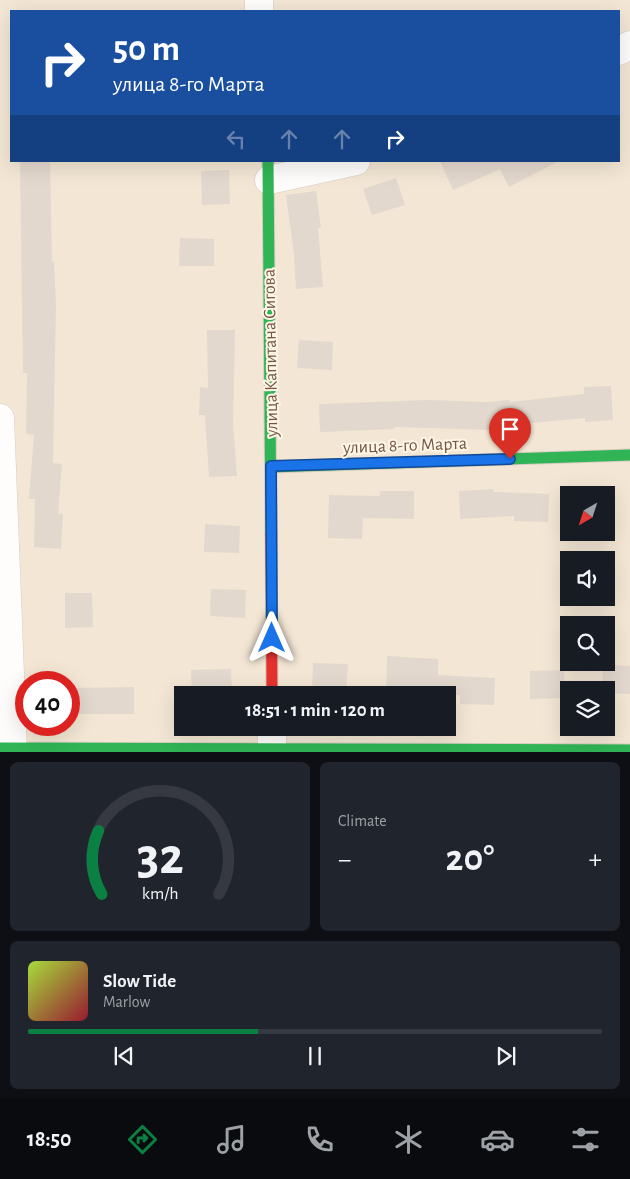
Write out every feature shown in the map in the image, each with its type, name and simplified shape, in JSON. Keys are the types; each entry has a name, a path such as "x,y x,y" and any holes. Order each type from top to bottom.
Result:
{"street":[{"path":"268,170 346,162"},
{"name":"улица Капитана Сигова","path":"268,170 272,686"},
{"path":"0,418 9,749 272,738 630,750"},
{"name":"улица 8-го Марта","path":"271,466 630,455"}],"shaded area":[{"path":"0,0 630,0 630,751 0,752"}],"building":[{"path":"20,162 50,162 52,262 54,261 56,303 53,463 62,464 58,514 63,514 61,549 34,547 35,499 29,499 34,435 26,434 27,373 23,373"},
{"path":"440,162 557,162 509,187 500,169 453,190"},
{"path":"229,170 230,204 202,205 201,171"},
{"path":"396,178 405,205 372,215 363,189"},
{"path":"316,191 321,228 318,228 323,287 296,289 294,254 286,195"},
{"path":"180,238 214,239 214,266 179,266"},
{"path":"207,330 235,330 233,423 237,476 209,477 205,415 199,415 200,387 208,388"},
{"path":"299,340 333,342 332,370 297,368"},
{"path":"611,386 613,420 585,422 585,418 511,425 511,429 492,430 394,427 394,429 320,432 319,404 429,400 486,402 510,400 510,402 584,394 584,387"},
{"path":"493,489 494,492 549,494 548,522 514,521 514,516 460,519 459,491"},
{"path":"380,491 414,491 414,519 363,518 362,539 328,538 329,495 380,496"},
{"path":"205,524 240,526 239,553 204,552"},
{"path":"211,589 246,590 245,618 210,616"},
{"path":"65,593 92,593 93,627 65,628"},
{"path":"387,656 438,659 438,675 495,678 494,705 460,704 460,695 456,695 456,686 386,686"},
{"path":"313,663 348,664 346,686 312,686"},
{"path":"615,665 630,666 630,694 615,693 615,681 602,681 603,671 615,671"},
{"path":"231,669 232,686 192,686 191,670"},
{"path":"530,671 564,671 564,681 560,681 560,698 530,699"},
{"path":"134,687 134,714 80,714 80,688"}],"traffic: fast":[{"path":"268,162 271,534"},
{"path":"271,467 630,455"},
{"path":"0,748 630,750"}],"traffic: jam":[{"path":"271,534 272,686"}],"route":[{"path":"272,638 271,466 510,459"}]}
